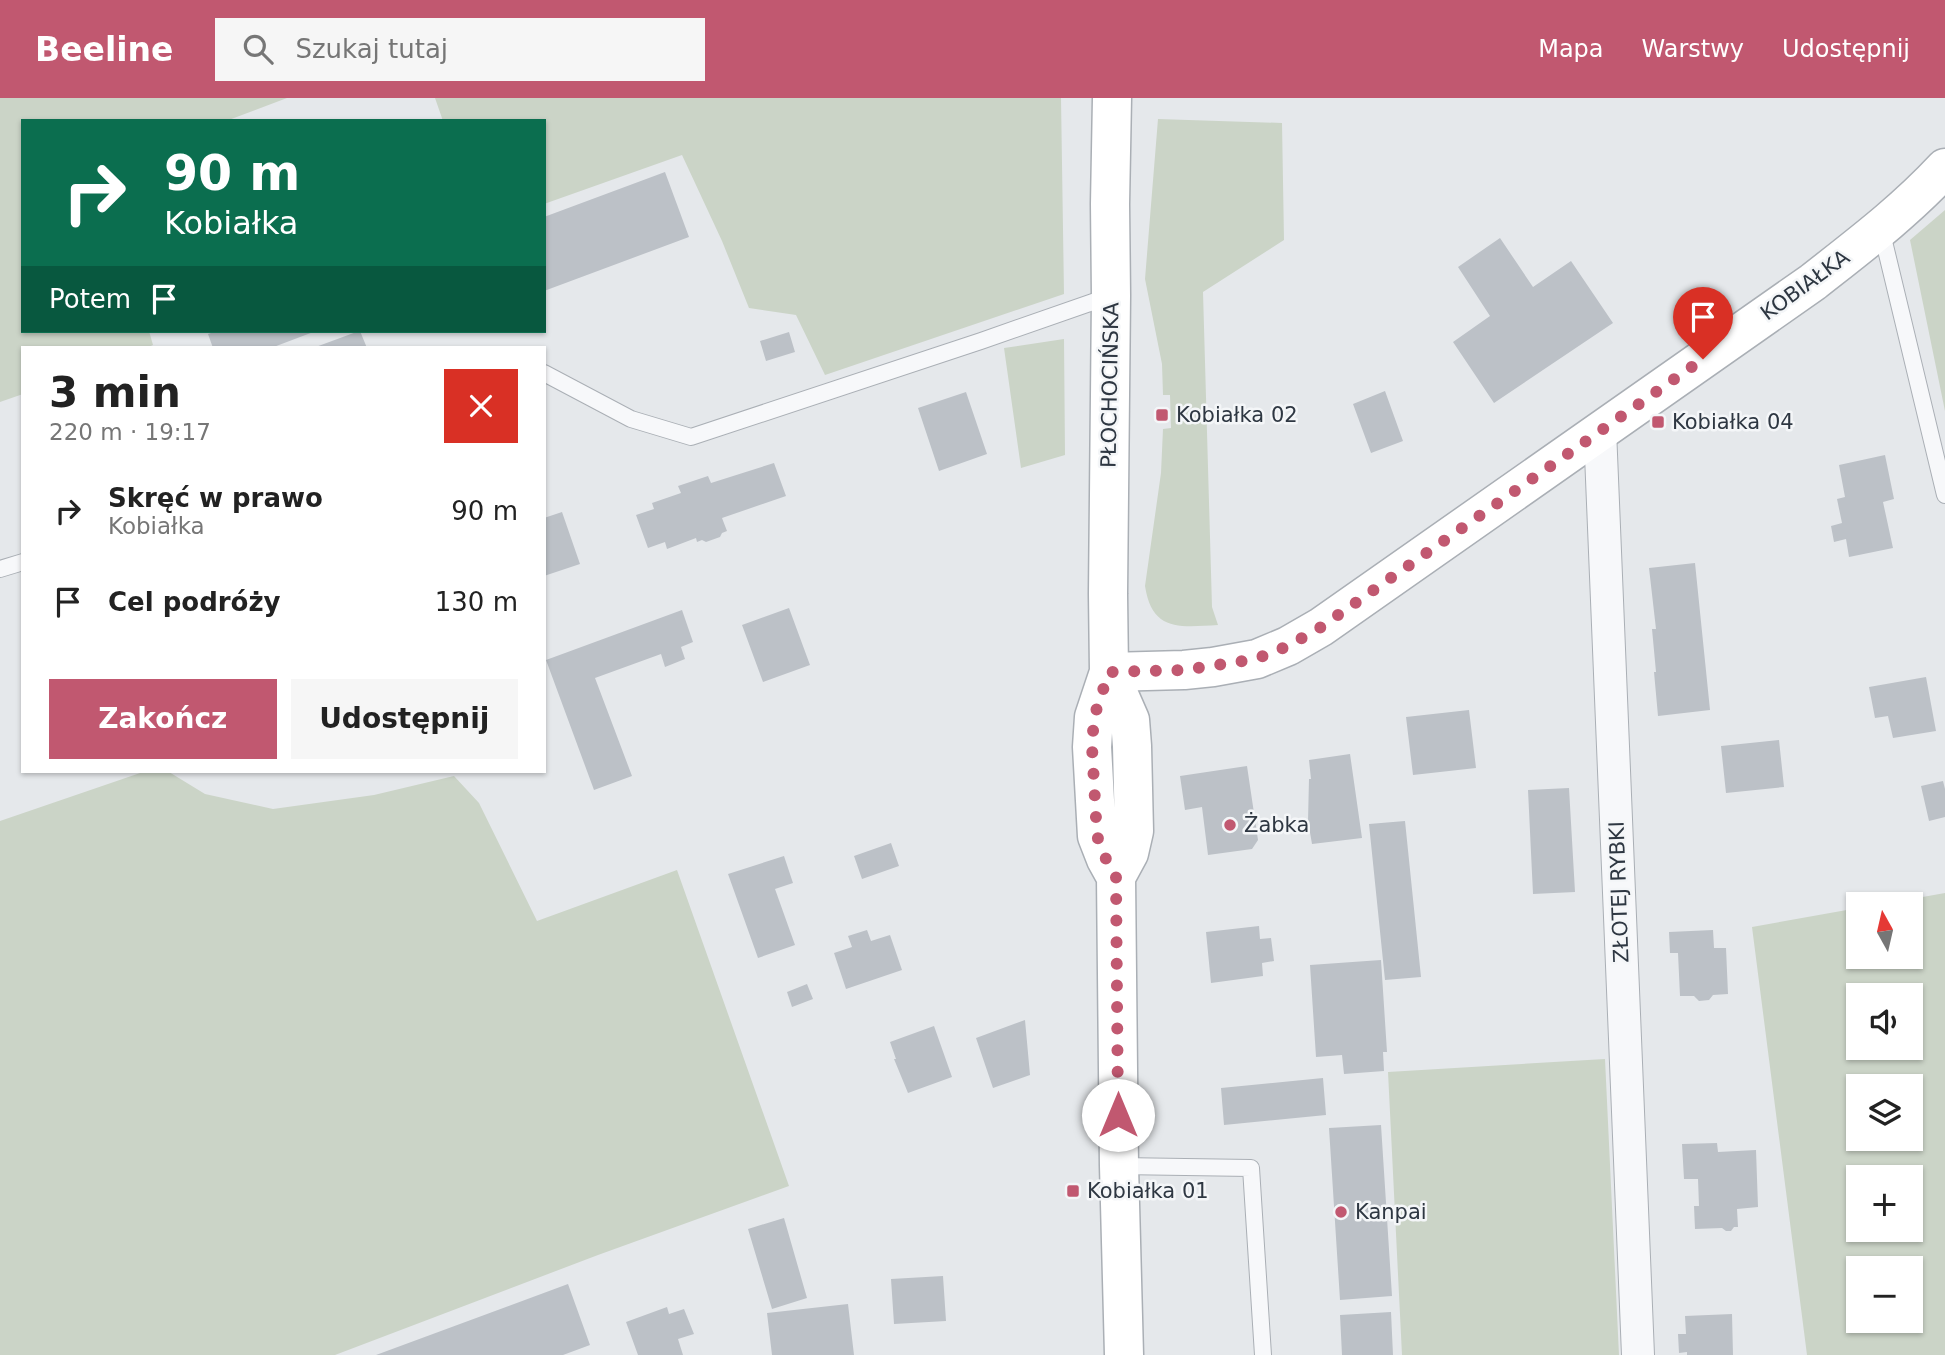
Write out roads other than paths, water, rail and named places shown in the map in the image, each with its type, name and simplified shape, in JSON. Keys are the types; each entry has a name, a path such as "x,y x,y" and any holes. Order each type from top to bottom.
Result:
{"main road":[{"name":"PŁOCHOCIŃSKA","path":"1112,98 1109,672 1094,717 1092,747 1097,836 1116,877 1124,1355"},
{"name":"KOBIAŁKA","path":"1109,672 1184,670 1256,659 1288,646 1321,627 1813,282 1881,229 1945,168"}],"street":[{"name":"ZŁOTEJ RYBKI","path":"1600,430 1639,1355"}],"lane":[{"path":"1881,229 1945,495"},
{"path":"546,374 631,419 691,437 1111,296"},
{"path":"0,569 21,563"},
{"path":"1119,1166 1251,1168 1263,1355"}],"place":[{"name":"Kobiałka 02","path":"1162,415"},
{"name":"Kobiałka 04","path":"1658,422"},
{"name":"Żabka","path":"1230,825"},
{"name":"Kobiałka 01","path":"1073,1191"},
{"name":"Kanpai","path":"1341,1212"}]}
